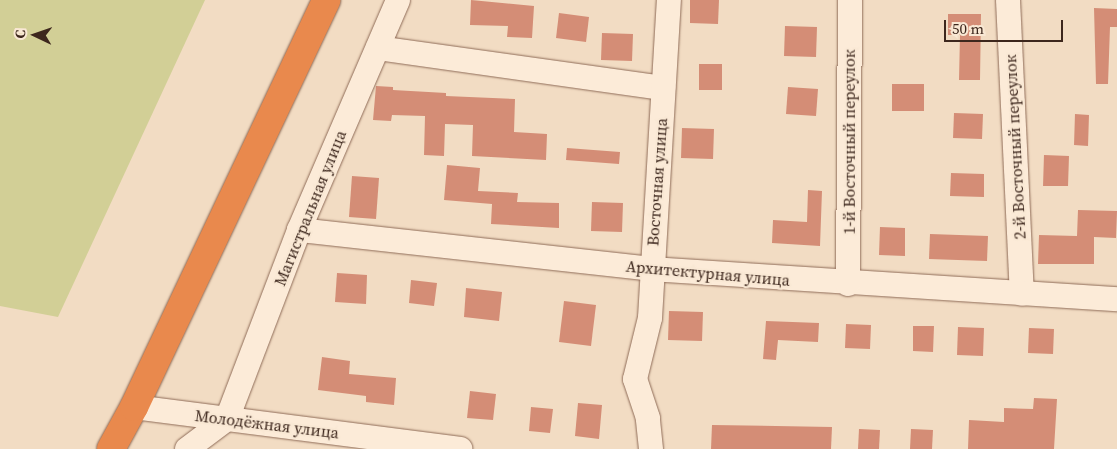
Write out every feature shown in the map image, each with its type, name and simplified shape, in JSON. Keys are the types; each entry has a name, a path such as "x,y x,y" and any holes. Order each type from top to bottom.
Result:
{"highway":[{"path":"111,449 134,407 326,0"}],"street":[{"name":"Магистральная улица","path":"227,419 299,230 398,0"},
{"name":"Восточная улица","path":"651,449 648,418 635,379 650,318 651,269 669,0"},
{"name":"1-й Восточный переулок","path":"848,284 850,0"},
{"name":"2-й Восточный переулок","path":"1008,0 1022,294"},
{"path":"378,48 664,88"},
{"name":"Архитектурная улица","path":"299,230 651,269 848,284 1117,299"},
{"name":"Молодёжная улица","path":"134,407 460,449"},
{"path":"187,449 227,419"}],"shaded area":[{"path":"0,0 205,0 58,317 0,306"}],"building":[{"path":"471,0 534,6 532,38 507,37 508,26 470,25"},
{"path":"690,0 719,0 718,24 690,23"},
{"path":"1094,8 1117,9 1117,27 1110,27 1108,84 1096,84"},
{"path":"559,13 589,17 586,42 556,38"},
{"path":"948,14 981,14 980,80 959,80 960,35 948,35"},
{"path":"785,26 817,27 816,57 784,56"},
{"path":"602,33 633,34 632,61 601,60"},
{"path":"699,64 722,64 722,90 699,90"},
{"path":"892,84 924,84 924,111 892,111"},
{"path":"376,86 393,87 393,90 446,93 446,96 515,99 514,132 547,134 546,160 472,156 473,125 445,124 444,156 424,155 425,116 392,115 391,121 373,120"},
{"path":"788,87 818,89 816,116 786,114"},
{"path":"954,113 983,114 982,139 953,138"},
{"path":"1075,114 1089,115 1088,146 1074,145"},
{"path":"682,128 714,129 713,159 681,158"},
{"path":"567,148 620,152 619,164 566,160"},
{"path":"1044,155 1069,156 1068,186 1043,186"},
{"path":"447,165 480,168 478,191 518,193 517,202 559,203 559,228 491,224 492,204 444,200"},
{"path":"951,173 984,174 984,197 950,196"},
{"path":"352,176 379,178 376,219 349,217"},
{"path":"808,190 822,191 820,246 772,243 773,220 807,222"},
{"path":"592,202 623,203 622,232 591,231"},
{"path":"1078,210 1117,211 1116,238 1094,237 1094,264 1038,264 1039,235 1077,236"},
{"path":"880,227 905,228 905,256 879,255"},
{"path":"930,234 988,236 987,261 929,259"},
{"path":"337,273 367,275 366,304 335,302"},
{"path":"411,280 437,283 434,306 409,303"},
{"path":"466,288 502,292 499,321 464,317"},
{"path":"564,301 596,305 591,346 559,342"},
{"path":"669,311 703,312 702,341 668,340"},
{"path":"766,321 819,323 818,342 778,340 776,360 763,359"},
{"path":"846,324 871,325 870,349 845,348"},
{"path":"913,326 934,326 933,352 913,351"},
{"path":"958,327 984,328 983,356 957,355"},
{"path":"1029,328 1054,329 1053,354 1028,353"},
{"path":"322,357 350,361 349,374 396,378 394,405 366,402 366,396 318,390"},
{"path":"470,391 496,394 493,420 467,418"},
{"path":"1034,398 1057,399 1054,449 968,449 969,420 1004,422 1004,408 1033,409"},
{"path":"578,403 602,405 599,439 575,436"},
{"path":"531,407 553,409 550,433 529,431"},
{"path":"712,425 832,427 831,449 711,449"},
{"path":"859,429 880,430 879,449 858,449"},
{"path":"911,429 933,430 932,449 910,449"}]}
